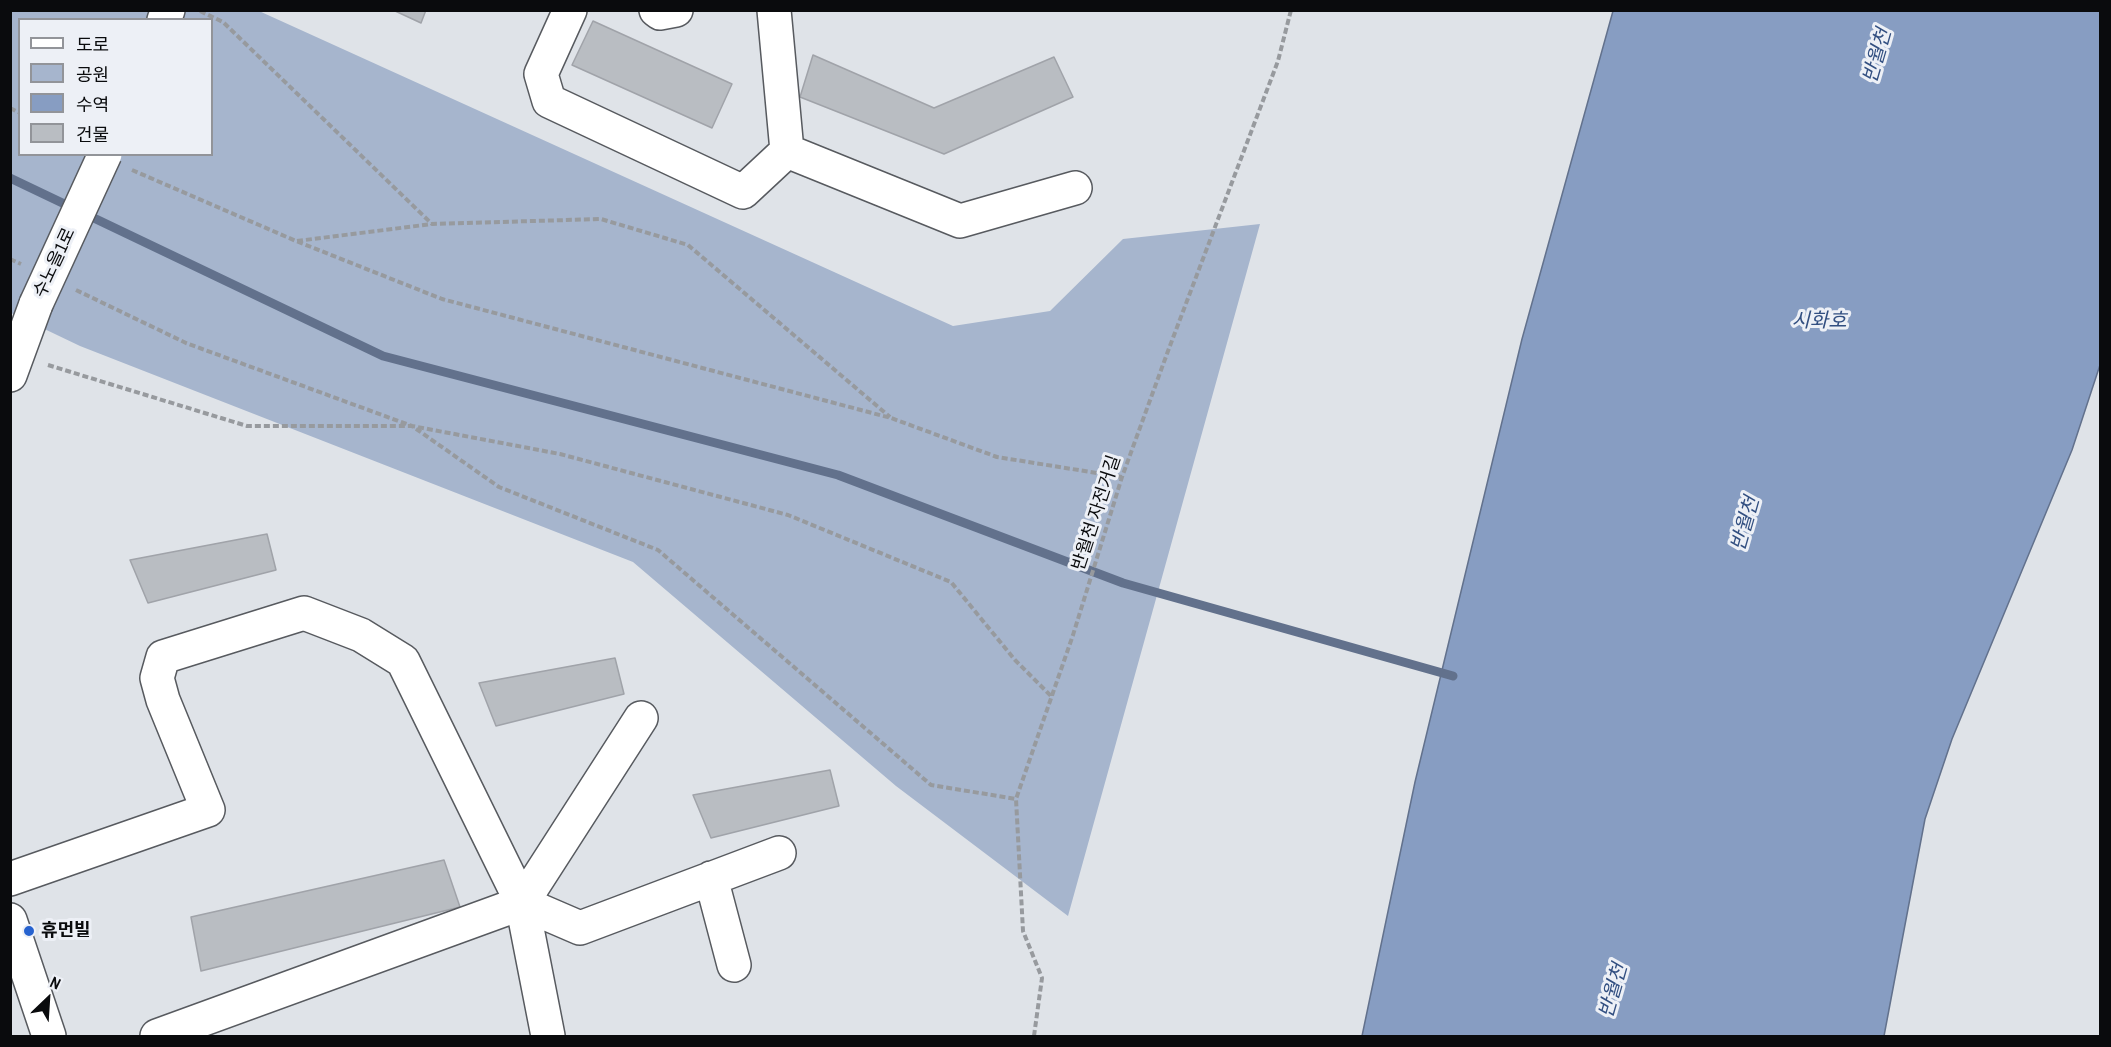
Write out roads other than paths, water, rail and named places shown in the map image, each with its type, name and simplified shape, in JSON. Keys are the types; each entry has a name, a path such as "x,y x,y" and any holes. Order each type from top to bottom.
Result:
{"street":[{"path":"570,10 541,74 549,101 743,192 787,152"},
{"path":"656,10 660,13 676,10"},
{"path":"774,10 787,152"},
{"path":"787,152 960,221 1075,188"},
{"name":"수노을1로","path":"14,365 36,304 114,160"},
{"path":"10,879 208,810 163,700 157,678 163,657 304,613 361,635 403,661 522,903 548,1036"},
{"path":"157,1036 522,903 641,718"},
{"path":"522,903 580,928 779,853"},
{"path":"711,878 734,965"},
{"path":"10,920 49,1036"}],"water":[{"name":"시화호","path":"1613,11 2100,11 2100,365 2072,450 1952,739 1925,819 1884,1036 1362,1036 1415,782 1522,339"}],"waterway":[{"path":"10,178 383,356 838,475 1123,583 1453,676"}],"place":[{"name":"휴먼빌","path":"29,931"}],"water label":[{"name":"반월천","path":"1878,56"},
{"name":"반월천","path":"1746,524"},
{"name":"반월천","path":"1614,991"}]}
